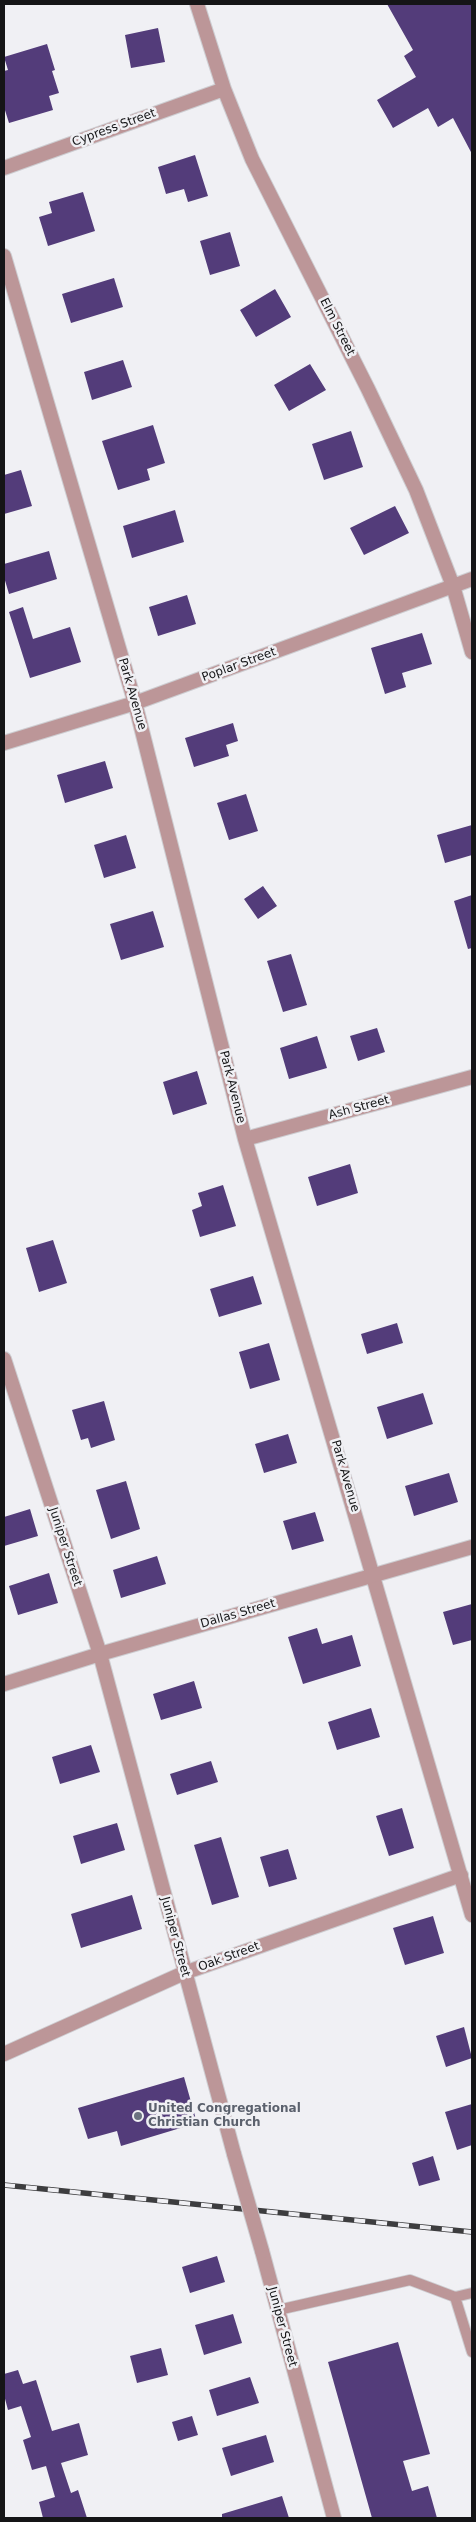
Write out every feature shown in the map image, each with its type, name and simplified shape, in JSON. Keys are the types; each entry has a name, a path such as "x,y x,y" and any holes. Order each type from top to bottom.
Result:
{"street":[{"name":"Elm Street","path":"197,4 224,89 252,159 368,389 416,490 454,586 472,652"},
{"name":"Cypress Street","path":"4,168 224,89"},
{"name":"Park Avenue","path":"4,256 135,703 245,1139 472,1914"},
{"name":"Poplar Street","path":"4,743 135,703 472,579"},
{"name":"Ash Street","path":"245,1139 472,1078"},
{"name":"Juniper Street","path":"4,1359 100,1654 184,1973 334,2518"},
{"name":"Dallas Street","path":"4,1684 100,1654 472,1547"},
{"name":"Oak Street","path":"4,2054 184,1973 461,1875"}],"lane":[{"path":"278,2310 410,2280 436,2288 454,2297 472,2293"},
{"path":"454,2297 472,2352"}],"building":[{"path":"387,4 472,4 472,154 453,118 438,127 428,108 393,128 377,100 416,77 404,56 413,50"},
{"path":"158,28 165,62 131,68 125,35"},
{"path":"47,44 55,70 52,71 59,93 49,96 53,110 9,123 4,107 4,71 8,70 4,57"},
{"path":"195,155 208,196 188,202 184,189 166,194 158,167"},
{"path":"83,192 95,231 48,246 39,217 52,213 49,202"},
{"path":"230,232 240,266 210,275 200,241"},
{"path":"114,278 123,307 71,323 62,294"},
{"path":"275,289 291,317 256,337 240,310"},
{"path":"123,360 132,387 92,400 84,372"},
{"path":"310,364 326,390 289,411 274,385"},
{"path":"153,425 165,463 147,469 150,480 118,490 102,441"},
{"path":"351,431 363,467 324,480 312,444"},
{"path":"21,470 32,506 4,514 4,475"},
{"path":"395,506 409,533 364,555 350,528"},
{"path":"175,510 184,542 132,558 123,526"},
{"path":"49,551 57,579 9,594 4,577 4,564"},
{"path":"187,595 196,624 158,636 149,607"},
{"path":"23,607 33,639 70,627 81,662 30,678 9,612"},
{"path":"422,633 432,664 402,673 406,687 385,694 371,648"},
{"path":"233,723 238,741 226,745 229,756 194,767 185,738"},
{"path":"105,761 113,788 65,803 57,775"},
{"path":"246,794 258,831 229,840 217,803"},
{"path":"472,825 472,855 445,863 437,835"},
{"path":"126,835 136,868 104,878 94,845"},
{"path":"263,886 277,906 258,919 244,899"},
{"path":"472,895 472,948 468,949 454,901"},
{"path":"153,911 164,947 121,960 110,924"},
{"path":"291,954 307,1005 283,1012 267,961"},
{"path":"377,1028 385,1052 358,1061 350,1036"},
{"path":"317,1036 327,1068 289,1079 280,1048"},
{"path":"197,1071 207,1104 173,1115 163,1082"},
{"path":"350,1164 358,1193 317,1206 308,1177"},
{"path":"223,1185 236,1226 200,1237 192,1210 202,1206 198,1193"},
{"path":"53,1240 67,1283 39,1292 26,1248"},
{"path":"253,1276 262,1304 219,1317 210,1289"},
{"path":"397,1323 403,1343 367,1354 361,1334"},
{"path":"269,1343 280,1380 250,1389 239,1352"},
{"path":"423,1393 433,1424 387,1439 377,1407"},
{"path":"104,1401 115,1440 91,1448 88,1438 81,1440 72,1410"},
{"path":"288,1434 297,1463 264,1473 255,1444"},
{"path":"449,1473 458,1502 414,1516 405,1486"},
{"path":"126,1481 140,1529 111,1539 96,1490"},
{"path":"30,1509 38,1536 4,1546 4,1517"},
{"path":"315,1512 324,1541 292,1550 283,1521"},
{"path":"157,1556 166,1584 121,1598 113,1570"},
{"path":"49,1573 58,1603 18,1615 9,1586"},
{"path":"472,1604 472,1640 453,1645 443,1612"},
{"path":"317,1628 322,1644 352,1635 361,1666 303,1684 288,1637"},
{"path":"194,1681 202,1708 161,1720 153,1694"},
{"path":"371,1708 380,1737 337,1750 328,1722"},
{"path":"91,1745 100,1772 60,1784 52,1757"},
{"path":"211,1761 218,1782 177,1795 170,1774"},
{"path":"402,1808 414,1848 389,1856 376,1816"},
{"path":"117,1823 125,1850 81,1864 73,1836"},
{"path":"221,1837 239,1897 212,1905 194,1845"},
{"path":"288,1849 297,1879 269,1887 260,1857"},
{"path":"132,1895 142,1929 81,1948 71,1914"},
{"path":"433,1916 444,1953 405,1965 393,1928"},
{"path":"464,2027 472,2058 446,2067 436,2036"},
{"name":"United Congregational Christian Church","path":"184,2077 197,2123 121,2146 117,2131 88,2139 78,2108"},
{"path":"472,2104 472,2145 457,2150 445,2112"},
{"path":"433,2156 440,2180 419,2186 412,2163"},
{"path":"217,2256 225,2282 190,2293 182,2267"},
{"path":"233,2314 242,2343 204,2355 195,2325"},
{"path":"398,2342 430,2454 403,2461 412,2491 428,2486 437,2518 372,2518 328,2362"},
{"path":"161,2348 168,2375 137,2383 130,2356"},
{"path":"18,2370 23,2384 36,2380 52,2431 79,2423 88,2455 61,2463 71,2493 78,2490 87,2518 43,2518 39,2502 55,2497 46,2466 32,2470 23,2440 31,2437 21,2406 8,2410 4,2395 4,2374"},
{"path":"250,2377 259,2403 217,2416 209,2390"},
{"path":"192,2416 198,2435 178,2441 172,2422"},
{"path":"266,2435 274,2462 231,2476 222,2448"},
{"path":"282,2496 289,2518 222,2518 222,2514"}],"railway":[{"path":"4,2185 472,2232"}],"place":[{"name":"United Congregational Christian Church","path":"138,2116"}]}
